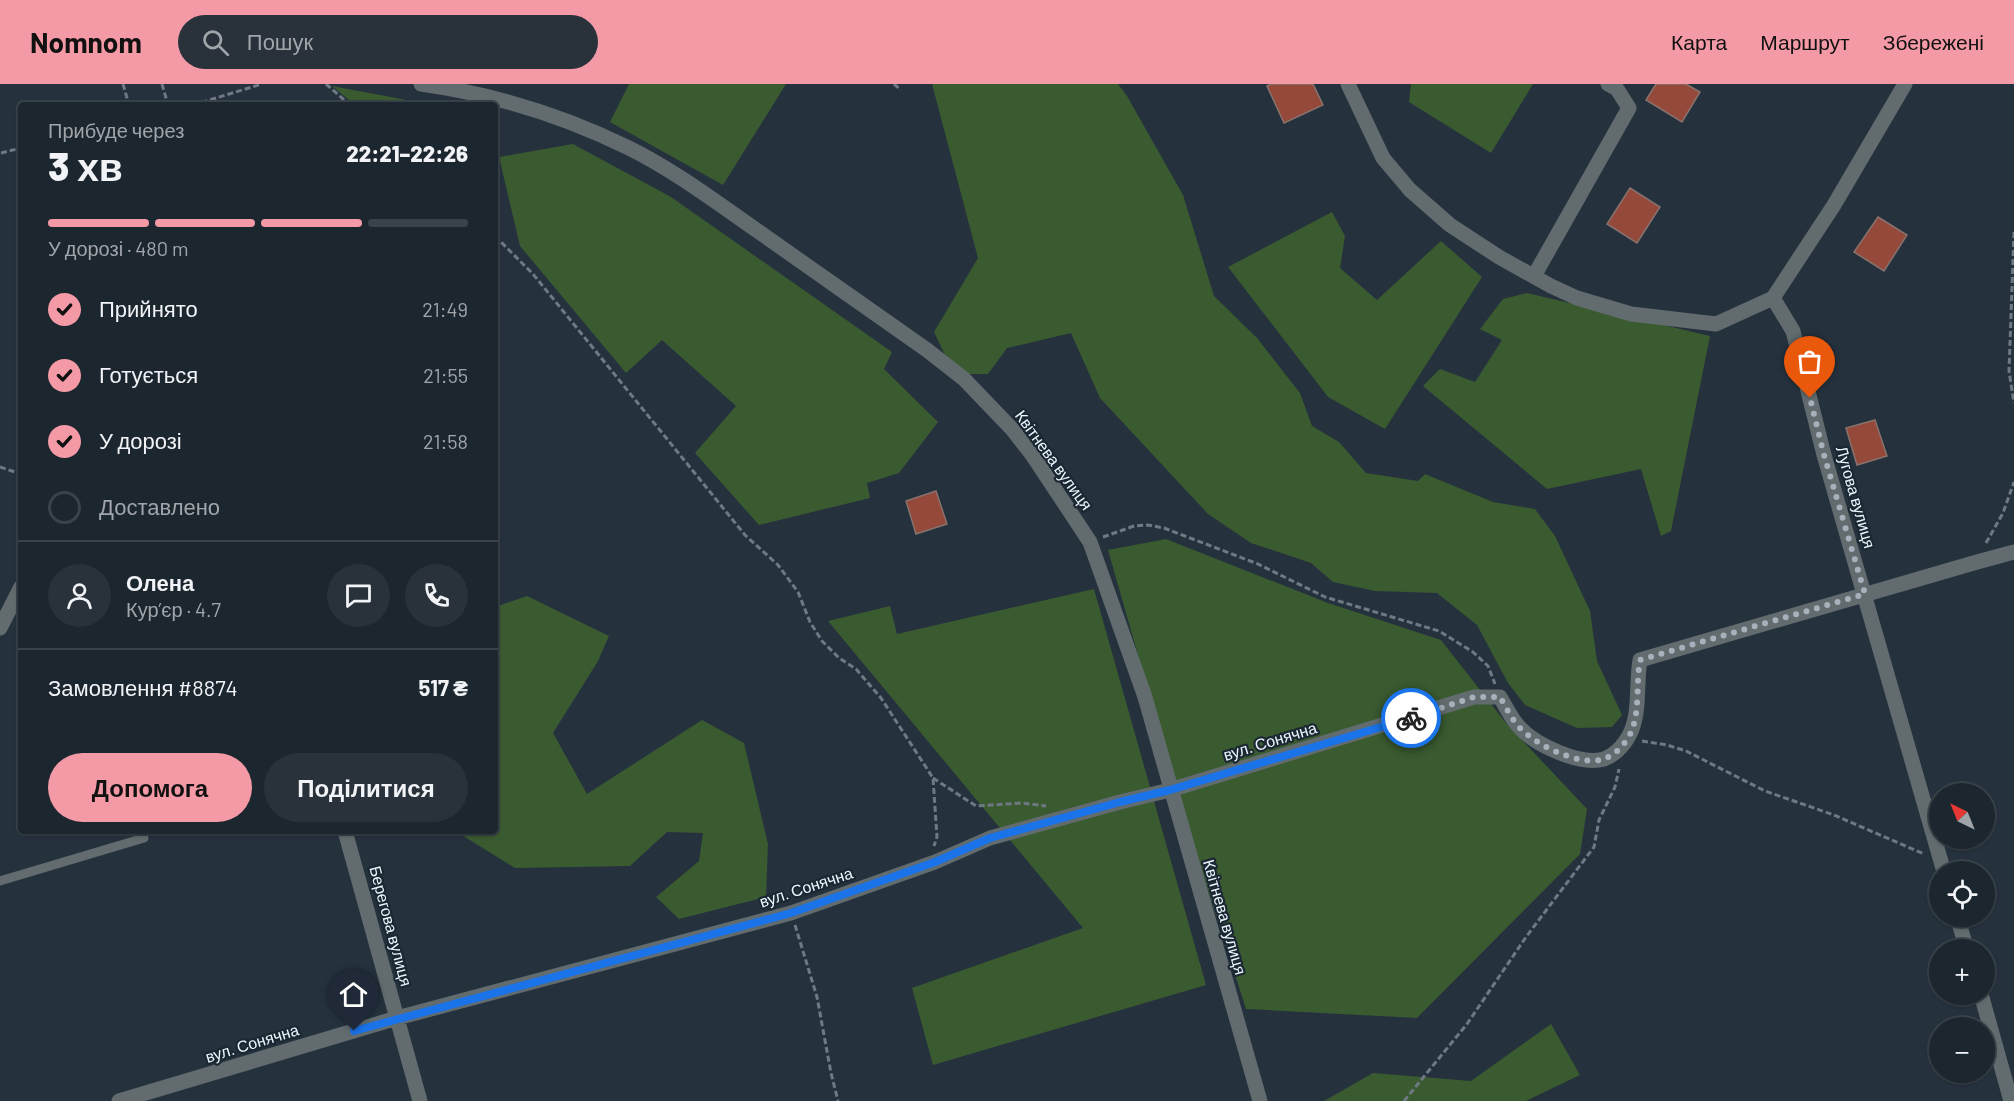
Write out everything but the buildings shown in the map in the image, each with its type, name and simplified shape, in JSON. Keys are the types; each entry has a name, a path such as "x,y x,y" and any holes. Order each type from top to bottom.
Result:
{"street":[{"name":"Квітнева вулиця","path":"421,84 521,105 571,122 630,148 677,175 927,350 964,379 994,409 1026,447 1090,542 1144,697 1260,1101"},
{"path":"1348,84 1383,158 1410,190 1450,225 1499,257 1577,298 1631,314 1716,324 1773,298 1834,205 1905,84"},
{"path":"1534,276 1629,108 1617,89 1608,84"},
{"name":"Лугова вулиця","path":"1773,298 1793,331 1824,455 1941,861"},
{"path":"1500,697 1519,727 1536,741 1565,755 1603,759 1615,753 1625,744 1633,729 1640,660 2014,552"},
{"path":"0,628 18,593"},
{"name":"вул. Сонячна","path":"119,1101 397,1018 791,913 924,866 990,838 1170,790 1474,697 1500,697"},
{"name":"Берегова вулиця","path":"346,834 420,1101"},
{"path":"1984,1005 2011,1101"}],"lane":[{"path":"0,881 144,838"}],"path":[{"path":"123,84 128,102"},
{"path":"162,84 167,102"},
{"path":"203,102 262,84"},
{"path":"326,84 347,102"},
{"path":"894,84 901,90"},
{"path":"1,153 18,149"},
{"path":"2014,232 2009,371 2014,400"},
{"path":"498,239 533,274 745,535 778,565 798,592 810,622 822,641 839,658 856,669 881,698 933,778 976,806 1022,803 1054,805"},
{"path":"0,467 18,473"},
{"path":"1977,562 2003,513 2014,482"},
{"path":"1090,542 1134,526 1148,525 1164,528 1258,564 1325,597 1439,631 1473,652 1488,666 1500,697"},
{"path":"1404,1101 1467,1024 1526,937 1594,847 1599,820 1615,787 1625,744 1641,741 1686,751 1765,791 1834,815 1931,861"},
{"path":"924,866 937,837 933,778"},
{"path":"791,913 817,997 838,1101"}],"green space":[{"path":"629,84 786,84 723,185 610,122"},
{"path":"932,84 1118,84 1183,195 1214,296 1257,338 1300,393 1312,426 1339,442 1366,473 1418,481 1425,474 1493,502 1535,509 1555,536 1590,611 1597,661 1622,715 1612,727 1577,728 1525,705 1508,683 1477,625 1437,593 1375,591 1333,582 1311,563 1251,543 1208,514 1100,398 1071,333 1007,348 988,374 969,374 945,355 934,332 978,258"},
{"path":"1411,84 1533,84 1491,153 1409,102"},
{"path":"332,86 417,102 351,102"},
{"path":"573,144 671,197 892,352 884,369 938,422 899,473 867,483 870,498 759,525 695,453 736,406 662,340 626,373 520,246 499,157"},
{"path":"1332,212 1345,236 1340,268 1377,300 1441,241 1482,277 1385,429 1328,397 1228,267"},
{"path":"1527,293 1710,336 1671,531 1661,536 1641,469 1547,489 1423,386 1440,369 1475,382 1502,340 1480,329 1503,299"},
{"path":"1166,539 1328,603 1441,640 1506,723 1587,809 1580,854 1417,1018 1246,1009 1181,806 1108,550"},
{"path":"1094,589 1206,985 933,1065 912,988 1083,928 828,621 890,606 897,634"},
{"path":"527,596 609,636 598,661 553,733 587,794 702,720 744,743 768,844 766,897 679,919 656,897 699,861 703,833 667,832 630,866 515,868 460,834 498,834 498,606"},
{"path":"1551,1024 1580,1075 1526,1101 1324,1101 1373,1073 1471,1081"}],"way so far":[{"path":"1411,718 1474,697 1500,697 1519,727 1536,741 1565,755 1603,759 1615,753 1625,744 1633,729 1640,660 1865,594 1824,455 1810,398"}],"route":[{"path":"354,1031 791,913 935,862 990,838 1170,790 1411,718"}]}
